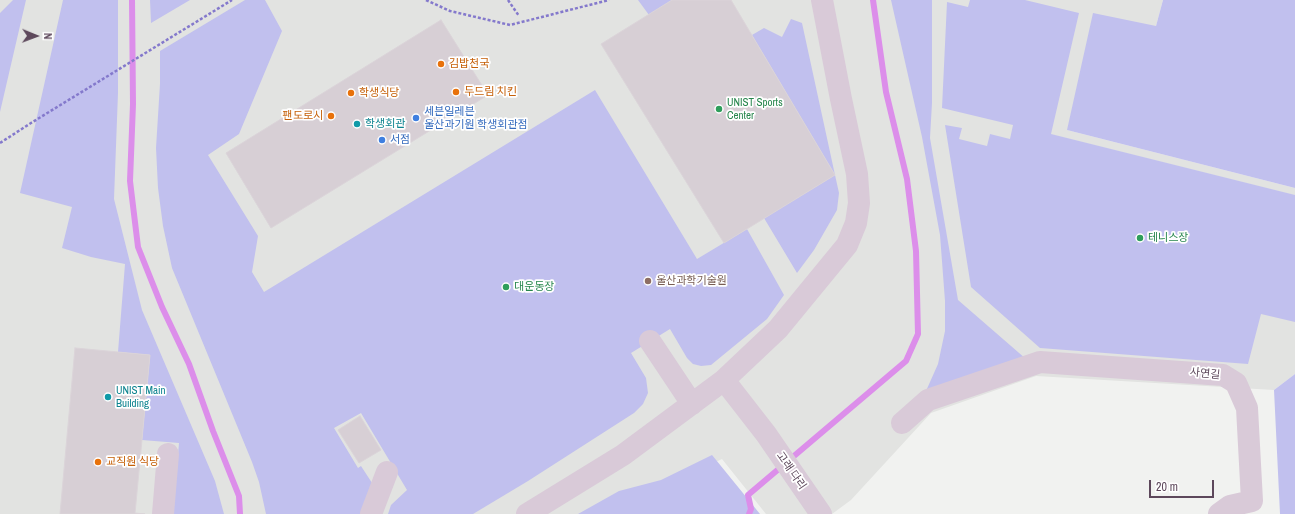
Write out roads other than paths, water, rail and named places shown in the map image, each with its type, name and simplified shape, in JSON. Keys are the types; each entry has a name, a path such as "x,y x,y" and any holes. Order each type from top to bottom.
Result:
{"street":[{"path":"527,514 623,455 724,380 778,329 847,245 856,223 859,203 856,174 822,0"},
{"path":"650,341 692,404"},
{"name":"사연길","path":"902,423 928,400 1040,362 1223,375 1236,383 1247,408 1252,501 1230,506 1219,514"},
{"name":"고래 다리","path":"724,380 766,434 819,511"},
{"path":"163,514 168,454"},
{"path":"371,514 386,472"}],"waterway":[{"path":"132,0 133,104 130,181 138,247 162,307 189,364 213,431 239,496 240,514"},
{"path":"749,514 751,509 748,495 906,361 918,334 916,251 907,179 886,92 873,0"}],"place":[{"name":"김밥천국","path":"441,64"},
{"name":"두드림 치킨","path":"456,92"},
{"name":"학생식당","path":"351,93"},
{"name":"UNIST Sports Center","path":"719,109"},
{"name":"팬도로시","path":"331,116"},
{"name":"세븐일레븐 울산과기원 학생회관점","path":"416,118"},
{"name":"학생회관","path":"357,124"},
{"name":"서점","path":"382,140"},
{"name":"테니스장","path":"1140,238"},
{"name":"울산과학기술원","path":"648,281"},
{"name":"대운동장","path":"506,287"},
{"name":"UNIST Main Building","path":"108,397"},
{"name":"교직원 식당","path":"98,462"}]}
